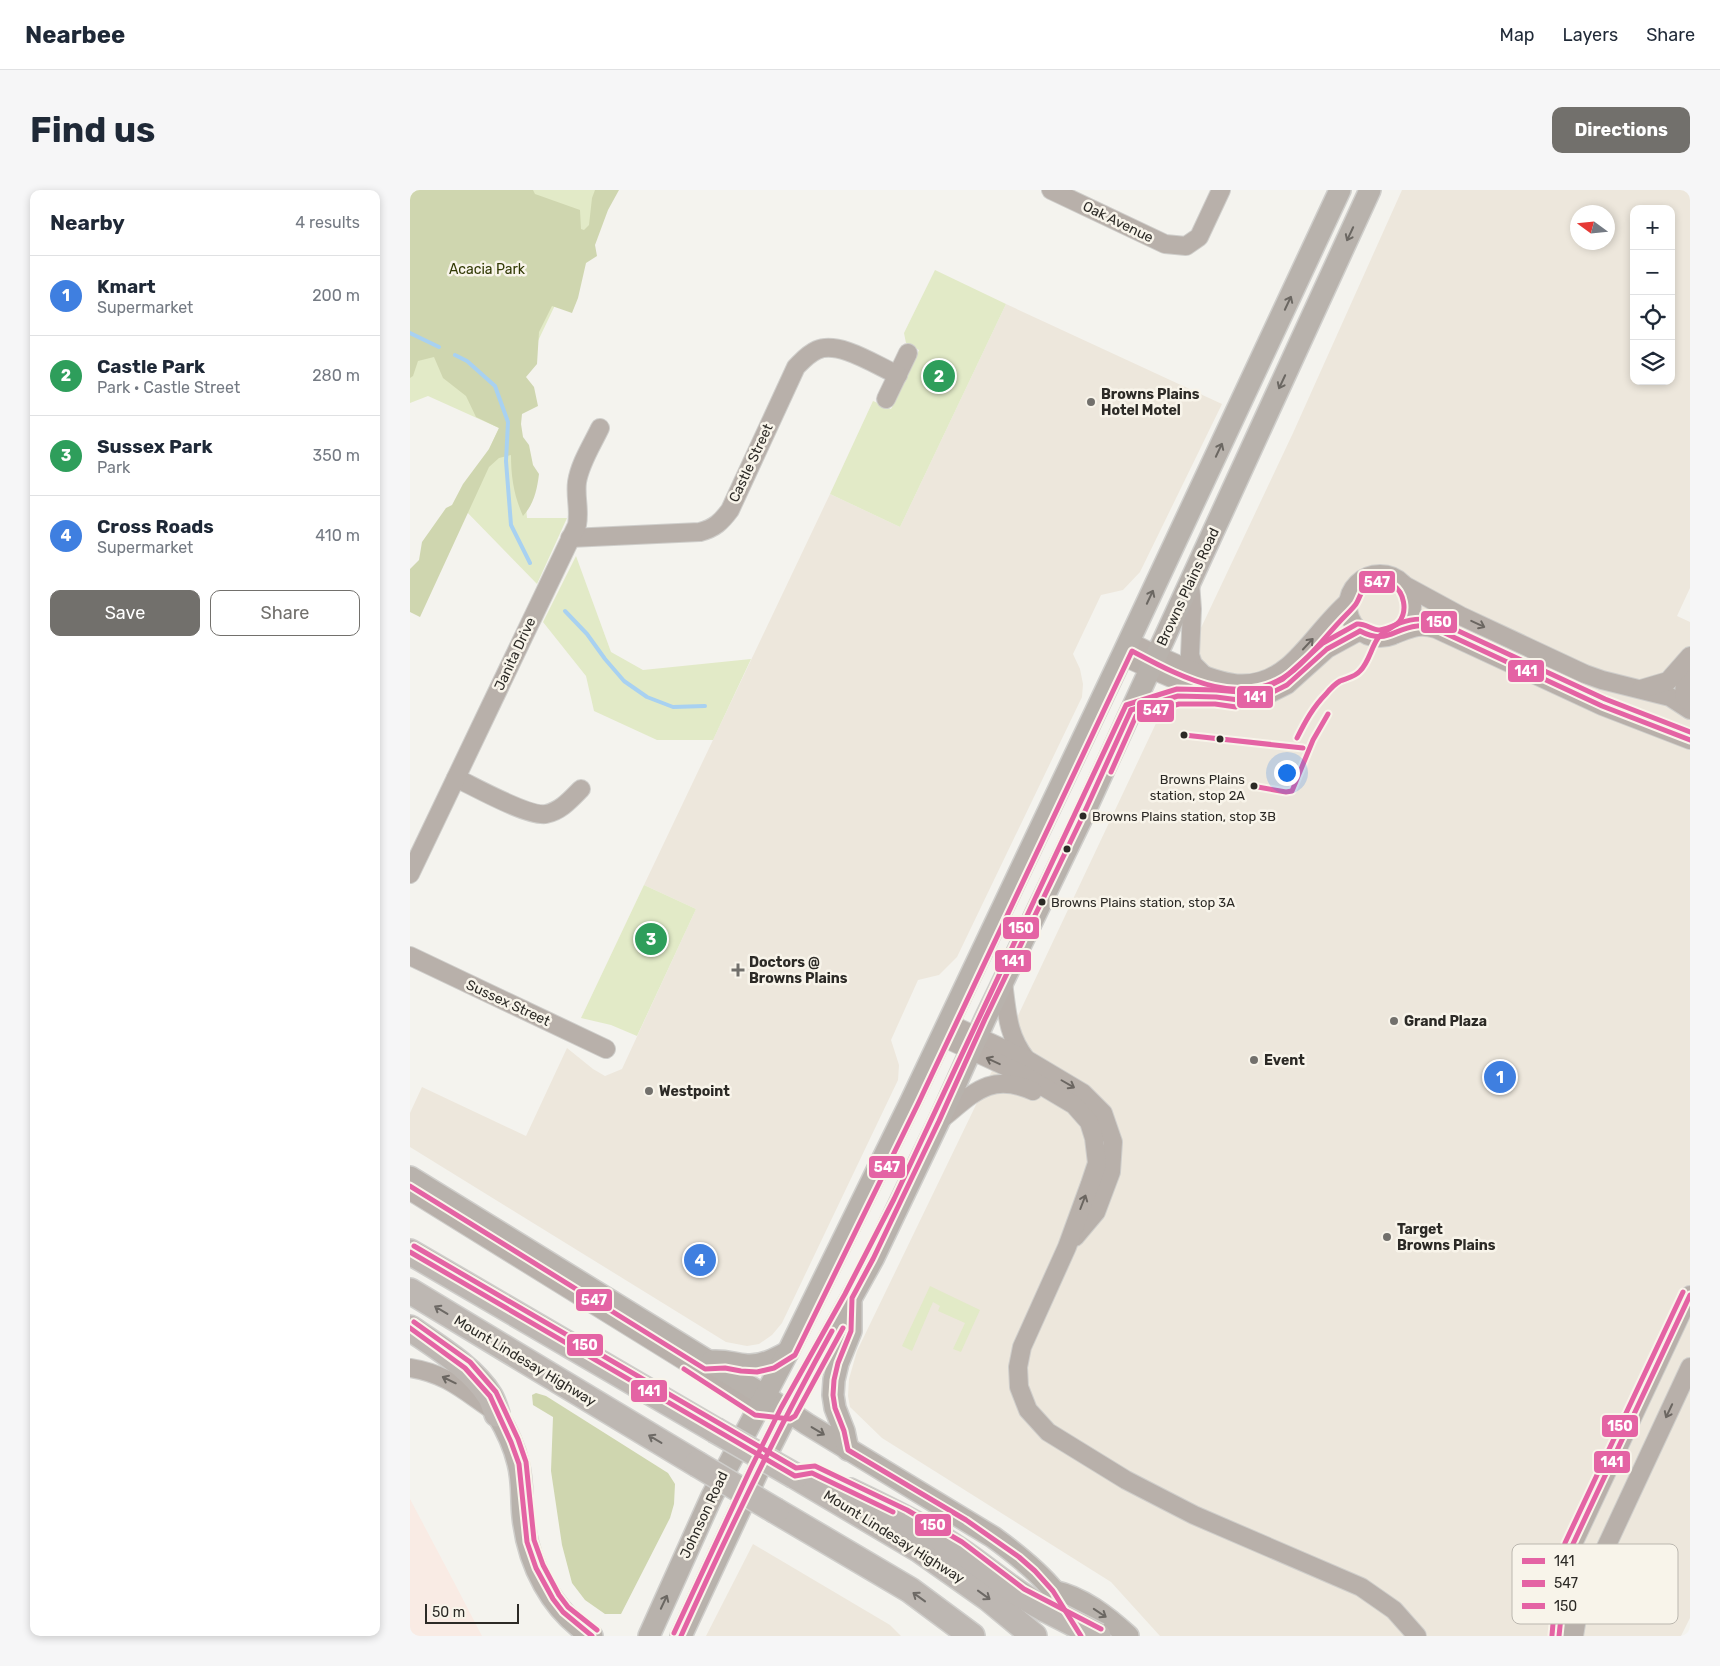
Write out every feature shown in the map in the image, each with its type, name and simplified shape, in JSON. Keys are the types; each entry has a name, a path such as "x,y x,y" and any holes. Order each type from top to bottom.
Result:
{"highway":[{"name":"Mount Lindesay Highway","path":"410,1252 920,1550 988,1598 1034,1636"},
{"name":"Mount Lindesay Highway","path":"410,1292 910,1590 972,1636"},
{"path":"410,1328 465,1368 490,1396 497,1414"},
{"path":"795,1476 812,1473 903,1517 958,1548 1020,1595 1049,1600 1098,1636"}],"main road":[{"path":"761,1402 788,1352 945,1030 1126,649 1340,190"},
{"name":"Browns Plains Road","path":"788,1412 873,1259 939,1121 1080,822 1370,190"},
{"path":"410,1177 708,1362 761,1402 788,1412 993,1537 1030,1566 1049,1600 1082,1636"},
{"path":"848,1450 844,1431 834,1408 833,1395 838,1363 851,1331 852,1298"},
{"path":"708,1362 726,1360 756,1365 772,1361 788,1352"},
{"name":"Johnson Road","path":"649,1636 712,1496 761,1402"},
{"path":"681,1636 758,1471 788,1412"},
{"path":"497,1414 511,1442 518,1464 527,1542 536,1568 553,1599 563,1612 591,1635"},
{"path":"1049,1600 1068,1594 1111,1620 1128,1636"}],"street":[{"name":"Oak Avenue","path":"1051,190 1165,244 1186,246 1199,237 1222,190"},
{"name":"Castle Street","path":"570,538 700,532 712,528 721,522 730,510 796,367 808,355 819,349 837,348 898,375"},
{"path":"886,399 908,353"},
{"name":"Janita Drive","path":"410,874 577,525 579,515 577,484 580,468 600,428"},
{"path":"1690,710 1670,697 1585,674 1461,616 1389,575 1371,575 1362,579 1351,593 1348,602 1350,618 1360,631 1373,637 1381,638 1416,626 1436,629 1602,706 1690,740"},
{"path":"1190,582 1192,609 1190,654 1193,664 1204,676"},
{"path":"1396,634 1409,620 1411,611 1412,602 1404,585"},
{"path":"1153,662 1229,683 1246,684 1262,680 1275,675 1288,665 1335,613 1348,602"},
{"path":"1131,710 1178,696 1239,700 1255,698 1288,686 1327,649 1360,631"},
{"path":"1126,649 1216,697"},
{"path":"1640,689 1668,681 1690,656"},
{"path":"1690,660 1685,678 1684,695 1690,702"},
{"path":"456,778 530,812 546,814 559,809 581,789"},
{"name":"Sussex Street","path":"410,956 606,1049"},
{"path":"1003,982 1009,1027 1013,1040 1026,1059"},
{"path":"945,1030 974,1044 1074,1105 1088,1122 1094,1138 1097,1162 1066,1247 1022,1347 1018,1367 1019,1387 1028,1410 1048,1432 1126,1480 1194,1514 1361,1587 1394,1610 1417,1636"},
{"path":"974,1044 1026,1059 1083,1093 1104,1113 1113,1142 1111,1172 1096,1212 1066,1247"},
{"path":"939,1121 979,1090 992,1084 1012,1083 1044,1096 1055,1094"},
{"path":"410,1191 761,1402"},
{"path":"1573,1544 1690,1295"},
{"path":"1607,1544 1690,1367"},
{"path":"410,1368 423,1370 456,1384 497,1414"}],"shaded area":[{"path":"1402,190 1690,190 1690,588 1677,616 1690,622 1690,1618 1681,1636 1160,1636 1111,1582 882,1438 850,1407 848,1396 849,1379 857,1351 973,1111 1293,433"},
{"path":"1006,304 1222,404 1140,572 1123,590 1101,595 1073,654 1080,669 1083,684 1082,697 957,957 939,975 918,980 891,1040 899,1065 898,1080 782,1323 772,1335 759,1344 747,1346 726,1342 410,1147 410,1113 422,1087 526,1136 567,1048 605,1076 622,1069 696,909 644,885 830,494 900,527"},
{"path":"410,1499 455,1584 482,1636 410,1636"},
{"path":"753,1544 890,1625 901,1636 706,1636"}],"green space":[{"name":"Acacia Park","path":"410,190 610,190 516,387 527,518 567,518 537,584 462,507 499,428 428,396 410,403"},
{"name":"Acacia Park","path":"410,190 533,190 535,194 580,210 581,229 584,230 589,225 592,198 595,190 619,190 608,210 595,245 597,256 586,263 578,298 572,313 552,306 539,332 537,364 526,377 534,387 538,406 522,414 521,424 523,437 529,445 533,465 539,474 532,502 523,516 514,486 511,455 499,458 489,467 420,617 410,612 410,569 419,560 422,542 446,508 452,505 463,484 489,449 499,428 476,417 466,396 443,378 434,357 418,361 413,376 410,378"},
{"path":"935,270 1006,304 900,527 830,494 873,401 891,409 919,350 906,343 904,333"},
{"path":"576,556 611,652 643,670 751,659 713,740 657,740 594,711 586,676 543,622"},
{"path":"644,885 696,909 637,1036 611,1025 581,1018"},
{"path":"930,1286 980,1310 961,1352 953,1349 965,1323 938,1311 940,1306 933,1302 912,1351 902,1346"},
{"path":"536,1393 546,1396 668,1473 675,1484 674,1504 670,1518 621,1614 605,1614 585,1600 572,1583 562,1545 551,1471 553,1417 533,1405 532,1395"}],"waterway":[{"path":"410,333 439,347"},
{"path":"455,355 467,361 495,386 508,422 506,461 511,525 530,563"},
{"path":"565,611 587,634 624,681 647,697 673,707 705,706"}],"transit line":[{"name":"547","path":"410,1186 705,1369 725,1368 757,1372 774,1368 795,1355 918,1104 1132,651 1192,680 1234,689 1254,688 1275,682 1301,664 1354,607 1365,587 1379,582 1393,585 1400,592 1404,602 1402,618 1378,638 1366,663 1358,673 1338,682 1321,699 1297,738"},
{"name":"150","path":"674,1633 781,1408 845,1294 894,1199 1126,705 1177,689 1239,692 1265,688 1283,679 1323,643 1357,624 1380,630 1405,621 1424,619 1439,622 1605,699 1690,732"},
{"name":"141","path":"1360,631 1377,637 1417,626 1436,629 1602,706 1690,740"},
{"name":"141","path":"1131,710 1178,696 1239,700 1267,695 1287,685 1327,649 1360,631"},
{"name":"547","path":"1111,772 1136,716 1179,704 1215,704 1236,707"},
{"name":"141","path":"1081,1636 1053,1591 1019,1557 966,1520 848,1450 833,1395 838,1363 851,1331 852,1298 873,1259 939,1121 1131,710"},
{"name":"547","path":"1252,786 1286,792 1292,791 1313,740 1328,714"},
{"name":"547","path":"1184,735 1303,748"},
{"name":"150","path":"414,1246 796,1468 815,1466 907,1510 962,1542 1024,1589 1101,1629"},
{"name":"141","path":"410,1252 795,1476 812,1473 893,1512"},
{"name":"150","path":"1565,1544 1683,1292"},
{"name":"141","path":"1573,1544 1690,1295"},
{"name":"150","path":"414,1322 470,1362 496,1392 518,1439 526,1462 534,1540 543,1565 559,1595 568,1607 597,1630"},
{"name":"141","path":"410,1328 465,1368 490,1396 519,1464 527,1542 536,1568 553,1599 563,1612 592,1636"},
{"name":"547","path":"684,1369 755,1415 790,1419 795,1416 843,1328"},
{"name":"141","path":"681,1636 754,1482 832,1331"},
{"name":"150","path":"1552,1635 1553,1624"},
{"name":"141","path":"1559,1636 1560,1624"}],"place":[{"name":"Castle Park","path":"939,376"},
{"name":"Browns Plains Hotel Motel","path":"1091,402"},
{"name":"Browns Plains station, stop 2A","path":"1254,786"},
{"name":"Browns Plains station, stop 3B","path":"1083,816"},
{"name":"Browns Plains station, stop 3A","path":"1042,902"},
{"name":"Sussex Park","path":"651,939"},
{"name":"Doctors @ Browns Plains","path":"738,970"},
{"name":"Grand Plaza","path":"1394,1021"},
{"name":"Event","path":"1254,1060"},
{"name":"Kmart","path":"1500,1077"},
{"name":"Westpoint","path":"649,1091"},
{"name":"Target Browns Plains","path":"1387,1237"},
{"name":"Cross Roads","path":"700,1260"}]}
